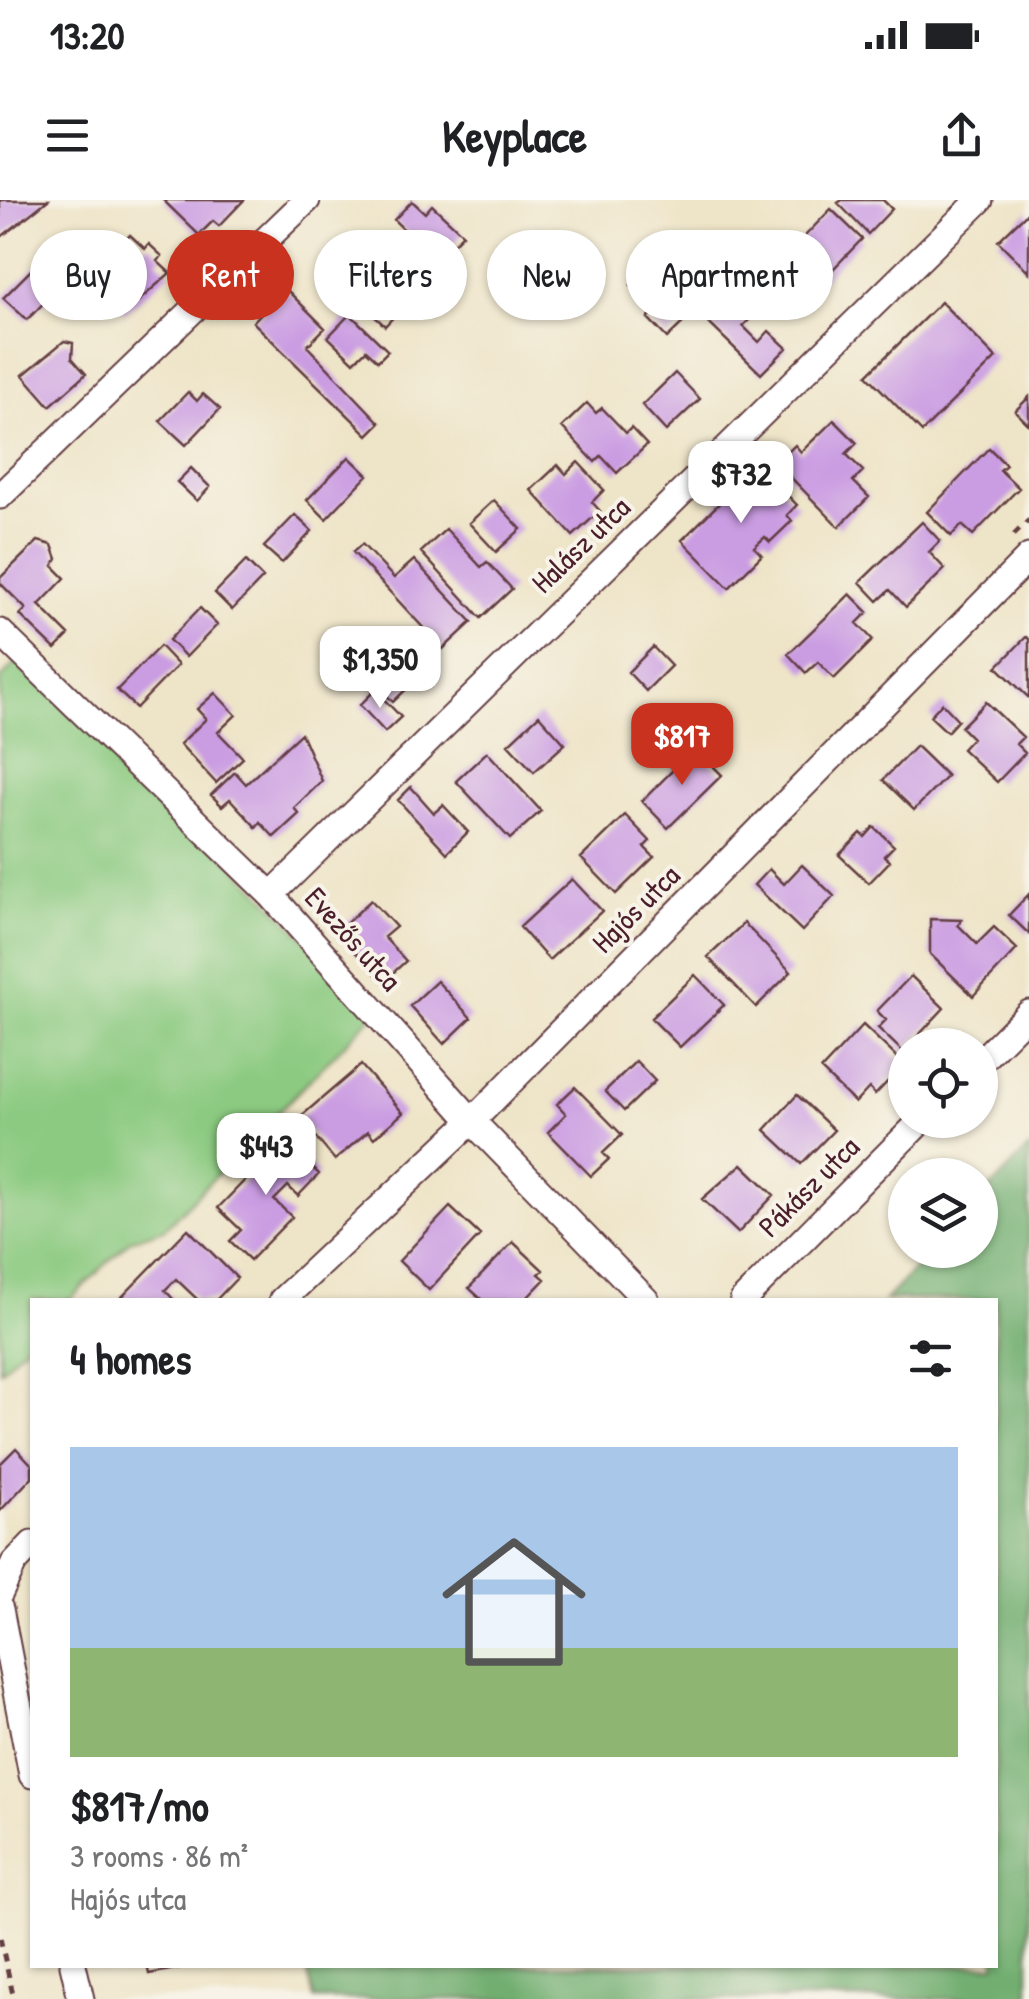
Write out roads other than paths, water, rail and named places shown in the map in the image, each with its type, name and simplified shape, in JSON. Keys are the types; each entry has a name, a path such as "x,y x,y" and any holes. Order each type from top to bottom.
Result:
{"street":[{"path":"0,496 307,200"},
{"name":"Halász utca","path":"271,895 980,200"},
{"name":"Hajós utca","path":"284,1298 472,1121 1029,557"},
{"name":"Evezős utca","path":"0,632 271,895 472,1121 644,1298"},
{"path":"998,1044 1029,1013"},
{"name":"Pákász utca","path":"745,1298 904,1138"},
{"path":"0,1593 14,1563 30,1546"},
{"path":"0,1609 30,1765"},
{"path":"74,1968 81,1999"}]}
